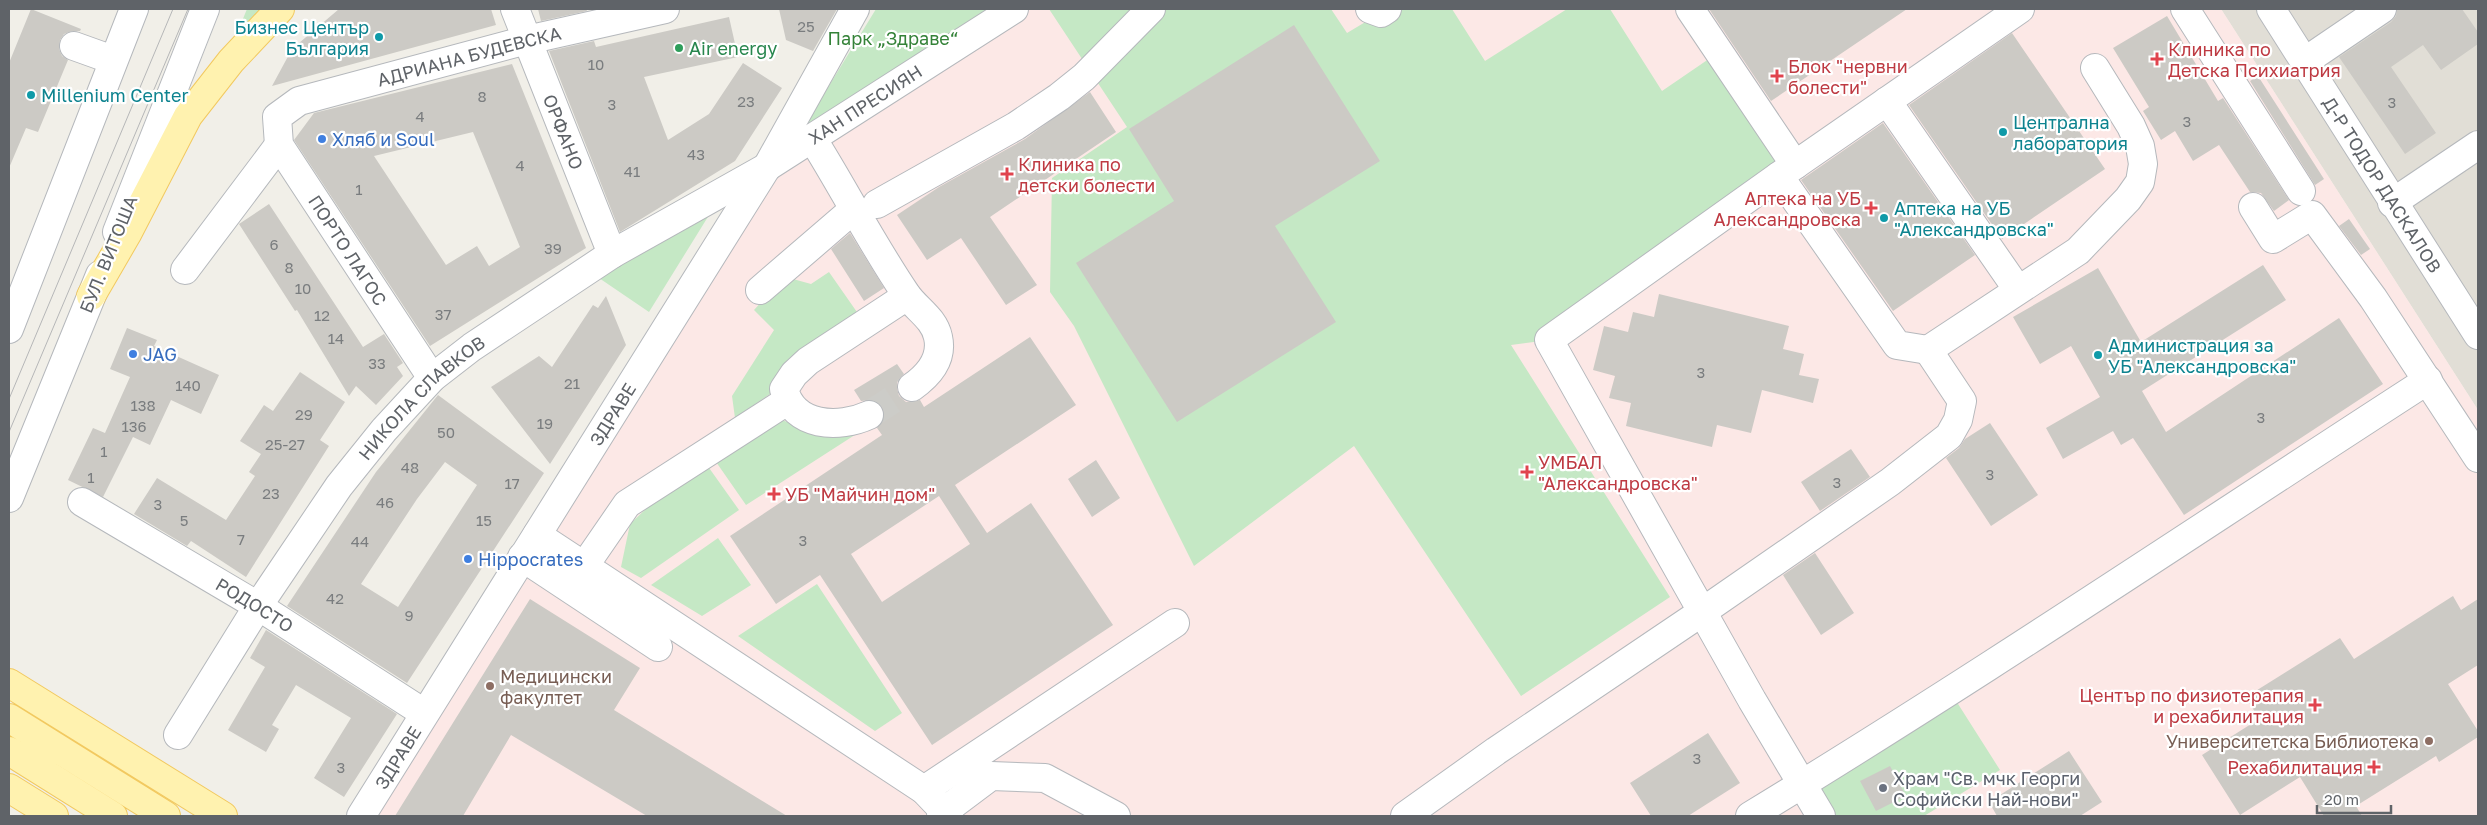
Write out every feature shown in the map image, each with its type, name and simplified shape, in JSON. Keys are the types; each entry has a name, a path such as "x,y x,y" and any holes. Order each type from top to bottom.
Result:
{"main road":[{"path":"91,296 127,234 188,116 231,61 280,9"},
{"path":"9,683 223,816"},
{"path":"9,718 166,816"},
{"path":"9,752 113,816"},
{"path":"9,788 54,816"}],"street":[{"path":"9,328 134,9"},
{"name":"ОРФАНО","path":"515,9 612,254"},
{"name":"АДРИАНА БУДЕВСКА","path":"277,116 300,101 527,40 665,9"},
{"name":"ЗДРАВЕ","path":"361,816 767,167 855,9"},
{"name":"ХАН ПРЕСИЯН","path":"767,167 1014,9"},
{"path":"760,290 865,206 1016,126 1059,98 1084,77 1151,9"},
{"path":"1370,9 1380,13 1387,9"},
{"path":"1690,9 1787,171 1897,345 1928,350 2078,251 2128,199 2140,182 2143,164 2140,146 2131,126 2095,68"},
{"path":"1821,816 1702,612 1549,340 2020,9"},
{"path":"2185,9 2300,191"},
{"name":"Д-Р ТОДОР ДАСКАЛОВ","path":"2271,9 2478,335"},
{"path":"2304,62 2382,9"},
{"name":"БУЛ. ВИТОША","path":"9,498 204,11"},
{"path":"74,46 113,60"},
{"path":"1887,101 2018,290"},
{"name":"ПОРТО ЛАГОС","path":"277,116 279,145 432,378"},
{"path":"812,138 865,206 907,296 934,327 939,347 933,369 912,387"},
{"path":"184,270 279,145"},
{"path":"2392,202 2478,145"},
{"name":"НИКОЛА СЛАВКОВ","path":"178,735 258,606 339,486 384,430 432,378 472,347 612,254 767,167"},
{"path":"2253,207 2273,239 2312,215 2476,449"},
{"path":"869,415 857,421 827,423 812,419 798,412 787,401 784,388 794,374 808,361 907,296"},
{"path":"1405,816 1496,751 1890,482 1948,436 1958,420 1962,401 1928,350"},
{"path":"1750,816 2056,624 2235,504 2428,380"},
{"path":"585,565 627,504 787,401"},
{"name":"РОДОСТО","path":"82,502 258,606 424,713"},
{"path":"537,535 924,790 943,814 992,776 1045,778 1116,816"},
{"path":"522,557 658,647"},
{"path":"924,790 1175,623"}],"shaded area":[{"name":"УМБАЛ \"Александровска\"","path":"1014,9 2221,9 2478,410 2478,816 361,816 767,167"},
{"path":"2221,9 2478,9 2478,410"}],"green space":[{"path":"247,9 265,9 233,43"},
{"name":"Парк „Здраве“","path":"876,9 994,9 800,133"},
{"path":"1049,9 1331,9 1347,33 1387,9 1452,9 1485,61 1567,9 1610,9 1662,91 1719,52 1795,165 1549,340 1511,345 1670,597 1521,696 1354,446 1194,566 1074,326 1050,292 1052,178 1127,127"},
{"path":"719,199 649,312 599,278"},
{"path":"829,272 859,315 784,365 770,394 735,418 732,396 774,330 754,310 774,288 793,279 811,284"},
{"path":"778,418 805,430 861,431 746,505 714,459"},
{"path":"707,465 739,510 641,578 621,567 630,524 649,506"},
{"path":"718,538 751,585 702,616 651,585"},
{"path":"817,584 902,713 875,731 738,636"},
{"path":"1953,696 2000,770 1924,816 1828,816 1809,785"}],"building":[{"name":"Millenium Center","path":"31,9 81,29 80,31 64,34 60,40 59,49 62,56 68,60 38,132 26,128 9,168 9,63"},
{"name":"Бизнес Център България","path":"339,9 491,9 496,25 272,86 292,49"},
{"path":"538,9 586,9 587,11 541,21"},
{"path":"779,9 837,9 813,51 786,40"},
{"name":"Блок \"нервни болести\"","path":"1709,9 1907,9 1771,101"},
{"path":"2397,9 2462,9 2478,32 2478,44 2441,70 2423,45 2391,67 2436,133 2405,154 2339,57 2391,22 2396,16"},
{"path":"2167,16 2218,101 2223,98 2289,200 2274,211 2261,193 2250,192 2219,145 2193,161 2175,131 2161,140 2143,111 2149,107 2113,48"},
{"path":"729,17 738,57 644,77 668,140 709,114 743,63 782,88 735,161 620,232 549,51 594,41 596,47"},
{"path":"1294,25 1380,161 1275,226 1336,322 1177,422 1076,263 1174,201 1129,129"},
{"name":"Централна лаборатория","path":"2012,33 2105,169 2002,239 1909,105"},
{"path":"512,64 586,248 430,346 294,140 314,113","holes":["473,132 520,247 489,266 477,246 446,265 374,156"]},
{"path":"2258,76 2324,179 2315,185 2250,81"},
{"name":"Клиника по детски болести","path":"1090,92 1116,132 990,217 1037,285 1006,305 961,238 927,260 897,215 939,187 1025,139"},
{"name":"Аптека на УБ \"Александровска\"","path":"1883,123 1975,255 1893,311 1801,180"},
{"path":"269,204 363,347 384,334 403,363 397,367 403,376 376,405 356,386 349,396 297,310 295,311 239,224"},
{"path":"2349,219 2370,249 2361,255 2339,226"},
{"path":"850,233 884,288 864,301 831,249"},
{"path":"2263,265 2286,300 2142,391 2166,432 2339,318 2383,384 2184,515 2133,438 2121,445 2113,431 2063,459 2046,428 2100,397 2071,346 2040,364 2013,317 2098,268 2141,342"},
{"path":"1659,294 1789,326 1783,349 1804,354 1799,375 1819,379 1813,403 1762,390 1751,433 1717,425 1712,447 1626,426 1631,403 1609,398 1615,376 1593,370 1604,326 1628,332 1633,312 1654,317"},
{"path":"606,296 626,345 550,464 491,387 539,356 552,367 593,305 598,308"},
{"path":"127,328 157,340 154,346 219,375 201,414 171,400 150,445 133,437 103,497 68,480 93,428 105,433 130,377 110,369"},
{"path":"1030,337 1076,405 955,485 987,533 1031,503 1113,625 932,745 820,575 776,604 730,536 882,435 877,428 884,418 883,409 879,403 872,400 861,401 854,390 897,364 904,374 897,381 899,396 906,402 920,400 924,407","holes":["939,496 970,544 882,602 851,554"]},
{"path":"300,372 345,402 320,440 329,446 246,577 191,541 187,546 134,514 157,478 226,520 255,476 249,472 261,454 240,441 264,405 273,411"},
{"path":"438,395 544,473 407,683 287,606 376,472","holes":["445,462 477,485 398,607 361,584 417,499"]},
{"path":"1990,423 2038,495 1991,526 1946,458 1959,448 1965,439"},
{"path":"1851,449 1870,477 1820,511 1801,482"},
{"path":"1096,460 1120,498 1092,517 1068,479"},
{"path":"1815,553 1854,613 1821,635 1783,575"},
{"name":"Център по физиотерапия и рехабилитация","path":"2453,596 2461,610 2478,599 2478,665 2448,684 2478,731 2478,737 2439,762 2436,756 2356,806 2362,816 2324,816 2300,777 2240,815 2202,755 2259,719 2246,697 2340,638 2354,659"},
{"path":"530,599 640,668 614,710 787,816 647,816 511,735 463,816 395,816"},
{"path":"266,630 397,714 344,797 314,778 351,718 296,685 272,725 279,729 266,752 228,730 265,667 250,658"},
{"path":"1708,733 1740,783 1688,816 1651,816 1630,783"},
{"path":"2069,751 2102,802 2080,816 1997,816 1989,802"},
{"name":"Храм \"Св. мчк Георги Софийски Най-нови\"","path":"1890,766 1906,796 1876,811 1860,781"}],"tunnel":[{"path":"869,415 912,387"}],"tram line":[{"path":"9,399 173,9"},
{"path":"9,432 188,9"}],"place":[{"name":"Бизнес Център България","path":"379,37"},
{"name":"Air energy","path":"679,48"},
{"name":"Клиника по Детска Психиатрия","path":"2157,59"},
{"name":"Блок \"нервни болести\"","path":"1777,76"},
{"name":"Millenium Center","path":"31,95"},
{"name":"Централна лаборатория","path":"2003,132"},
{"name":"Хляб и Soul","path":"322,139"},
{"name":"Клиника по детски болести","path":"1007,174"},
{"name":"Аптека на УБ Александровска","path":"1871,208"},
{"name":"Аптека на УБ \"Александровска\"","path":"1884,218"},
{"name":"JAG","path":"133,354"},
{"name":"Администрация за УБ \"Александровска\"","path":"2098,355"},
{"name":"УМБАЛ \"Александровска\"","path":"1527,472"},
{"name":"УБ \"Майчин дом\"","path":"774,494"},
{"name":"Hippocrates","path":"468,559"},
{"name":"Медицински факултет","path":"490,686"},
{"name":"Център по физиотерапия и рехабилитация","path":"2315,705"},
{"name":"Университетска Библиотека","path":"2429,741"},
{"name":"Рехабилитация","path":"2374,767"},
{"name":"Храм \"Св. мчк Георги Софийски Най-нови\"","path":"1883,788"}]}
